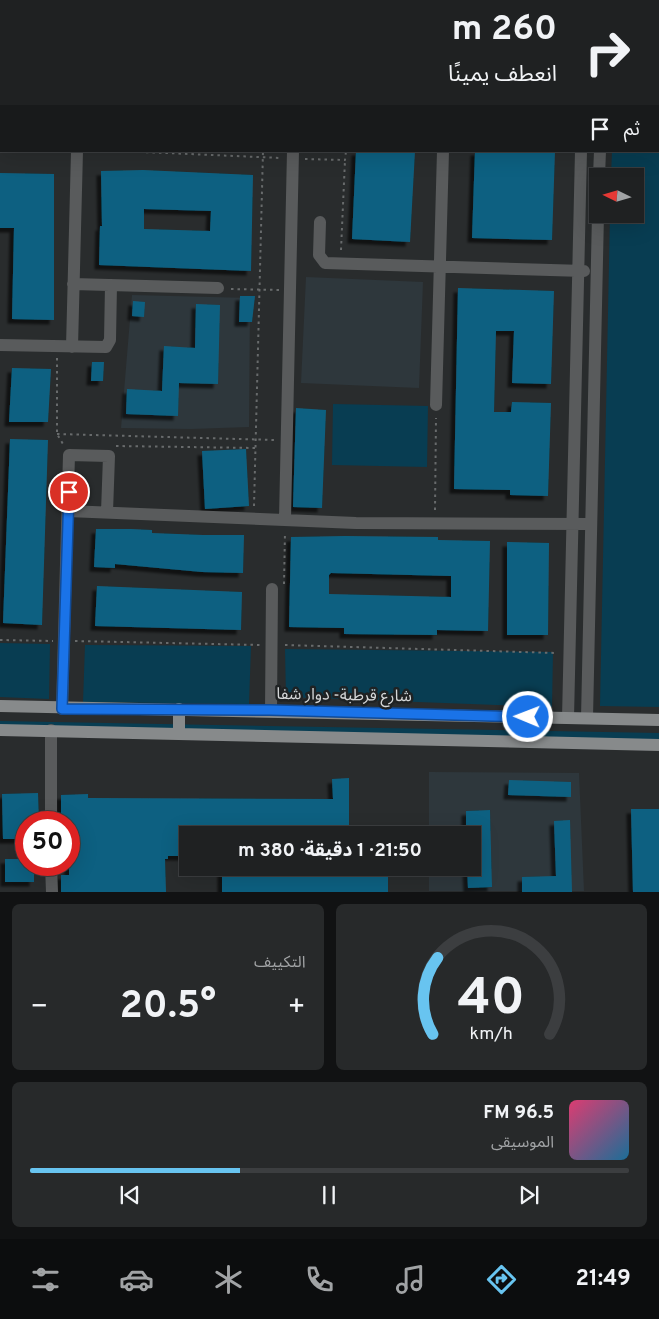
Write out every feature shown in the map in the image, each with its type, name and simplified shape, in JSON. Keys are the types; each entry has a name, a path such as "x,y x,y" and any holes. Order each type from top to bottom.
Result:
{"main road":[{"name":"شارع قرطبة- دوار شفا","path":"0,706 62,709 270,710 659,720"},
{"path":"179,709 179,734"},
{"path":"0,730 659,746"}],"street":[{"path":"72,347 77,152"},
{"path":"436,405 443,152"},
{"path":"568,718 581,152"},
{"path":"599,168 600,152"},
{"path":"285,519 293,155"},
{"path":"320,222 320,260 325,263 597,272"},
{"path":"587,718 598,223"},
{"path":"74,284 218,288"},
{"path":"0,345 104,347 109,345 111,285"},
{"path":"62,709 69,455 109,456 107,512"},
{"path":"68,510 285,519 435,523 591,524"},
{"path":"270,710 272,589"},
{"path":"51,730 51,811"},
{"path":"51,876 52,892"}],"path":[{"path":"144,152 263,157 293,155 346,160"},
{"path":"254,518 263,152"},
{"path":"341,264 346,152"},
{"path":"218,288 290,290"},
{"path":"57,346 57,434 69,455"},
{"path":"435,523 436,405"},
{"path":"57,434 286,440"},
{"path":"112,446 256,448"},
{"path":"272,589 284,590 285,519"},
{"path":"0,640 569,653"}],"shaded area":[{"path":"612,152 659,152 659,707 600,706 610,223 644,223 644,168 611,168"},
{"path":"306,277 423,282 419,388 301,383"},
{"path":"132,295 250,298 249,427 191,429 121,428"},
{"path":"333,404 428,406 427,467 332,465"},
{"path":"0,643 50,644 49,699 0,697"},
{"path":"85,645 251,646 249,704 83,702"},
{"path":"285,649 553,652 552,707 286,697"},
{"path":"0,721 659,733 659,744 0,732"},
{"path":"429,772 579,773 584,891 429,891 429,876 467,876 468,888 492,887 490,810 466,811 466,826 429,826"}],"building":[{"path":"356,152 415,152 410,242 352,239"},
{"path":"475,152 555,152 552,240 472,238"},
{"path":"143,170 253,175 251,271 99,265 100,226 102,226 101,171","holes":["144,209 211,211 210,231 144,229"]},
{"path":"0,173 54,174 54,320 12,319 14,228 0,228"},
{"path":"458,288 554,291 551,384 512,383 514,331 496,331 494,412 511,412 512,402 551,403 548,496 510,495 510,490 454,489"},
{"path":"240,296 255,296 252,322 239,322"},
{"path":"133,301 145,302 144,317 132,316"},
{"path":"196,304 220,305 218,384 179,383 178,416 126,414 127,389 162,391 164,346 195,348"},
{"path":"92,362 104,362 103,381 91,381"},
{"path":"12,368 51,369 48,422 9,422"},
{"path":"296,408 326,410 322,508 293,507"},
{"path":"10,439 48,440 42,625 3,623"},
{"path":"246,449 249,506 205,509 202,451"},
{"path":"96,529 152,530 152,533 244,535 243,573 202,572 115,564 115,568 94,567"},
{"path":"291,537 438,537 438,540 490,541 488,631 437,630 437,635 344,634 344,628 289,627","holes":["331,573 451,576 451,597 329,594 329,575"]},
{"path":"507,542 549,543 548,635 507,635"},
{"path":"97,586 242,592 241,630 95,626"},
{"path":"349,778 349,826 179,826 179,856 168,856 168,859 165,859 166,892 61,892 61,876 80,876 80,811 61,811 61,795 88,794 88,798 333,799 332,779"},
{"path":"509,780 571,782 571,797 508,795"},
{"path":"38,793 39,811 15,811 15,839 3,839 2,794"},
{"path":"631,809 659,809 659,892 633,892"},
{"path":"490,810 492,887 468,888 467,876 481,876 481,826 466,826 466,811"},
{"path":"570,820 572,892 522,892 522,877 556,876 554,821"},
{"path":"5,859 15,859 15,876 34,876 34,882 5,882"},
{"path":"222,876 388,876 388,892 222,892"}],"route":[{"path":"69,492 62,709 270,710 528,717"}]}
